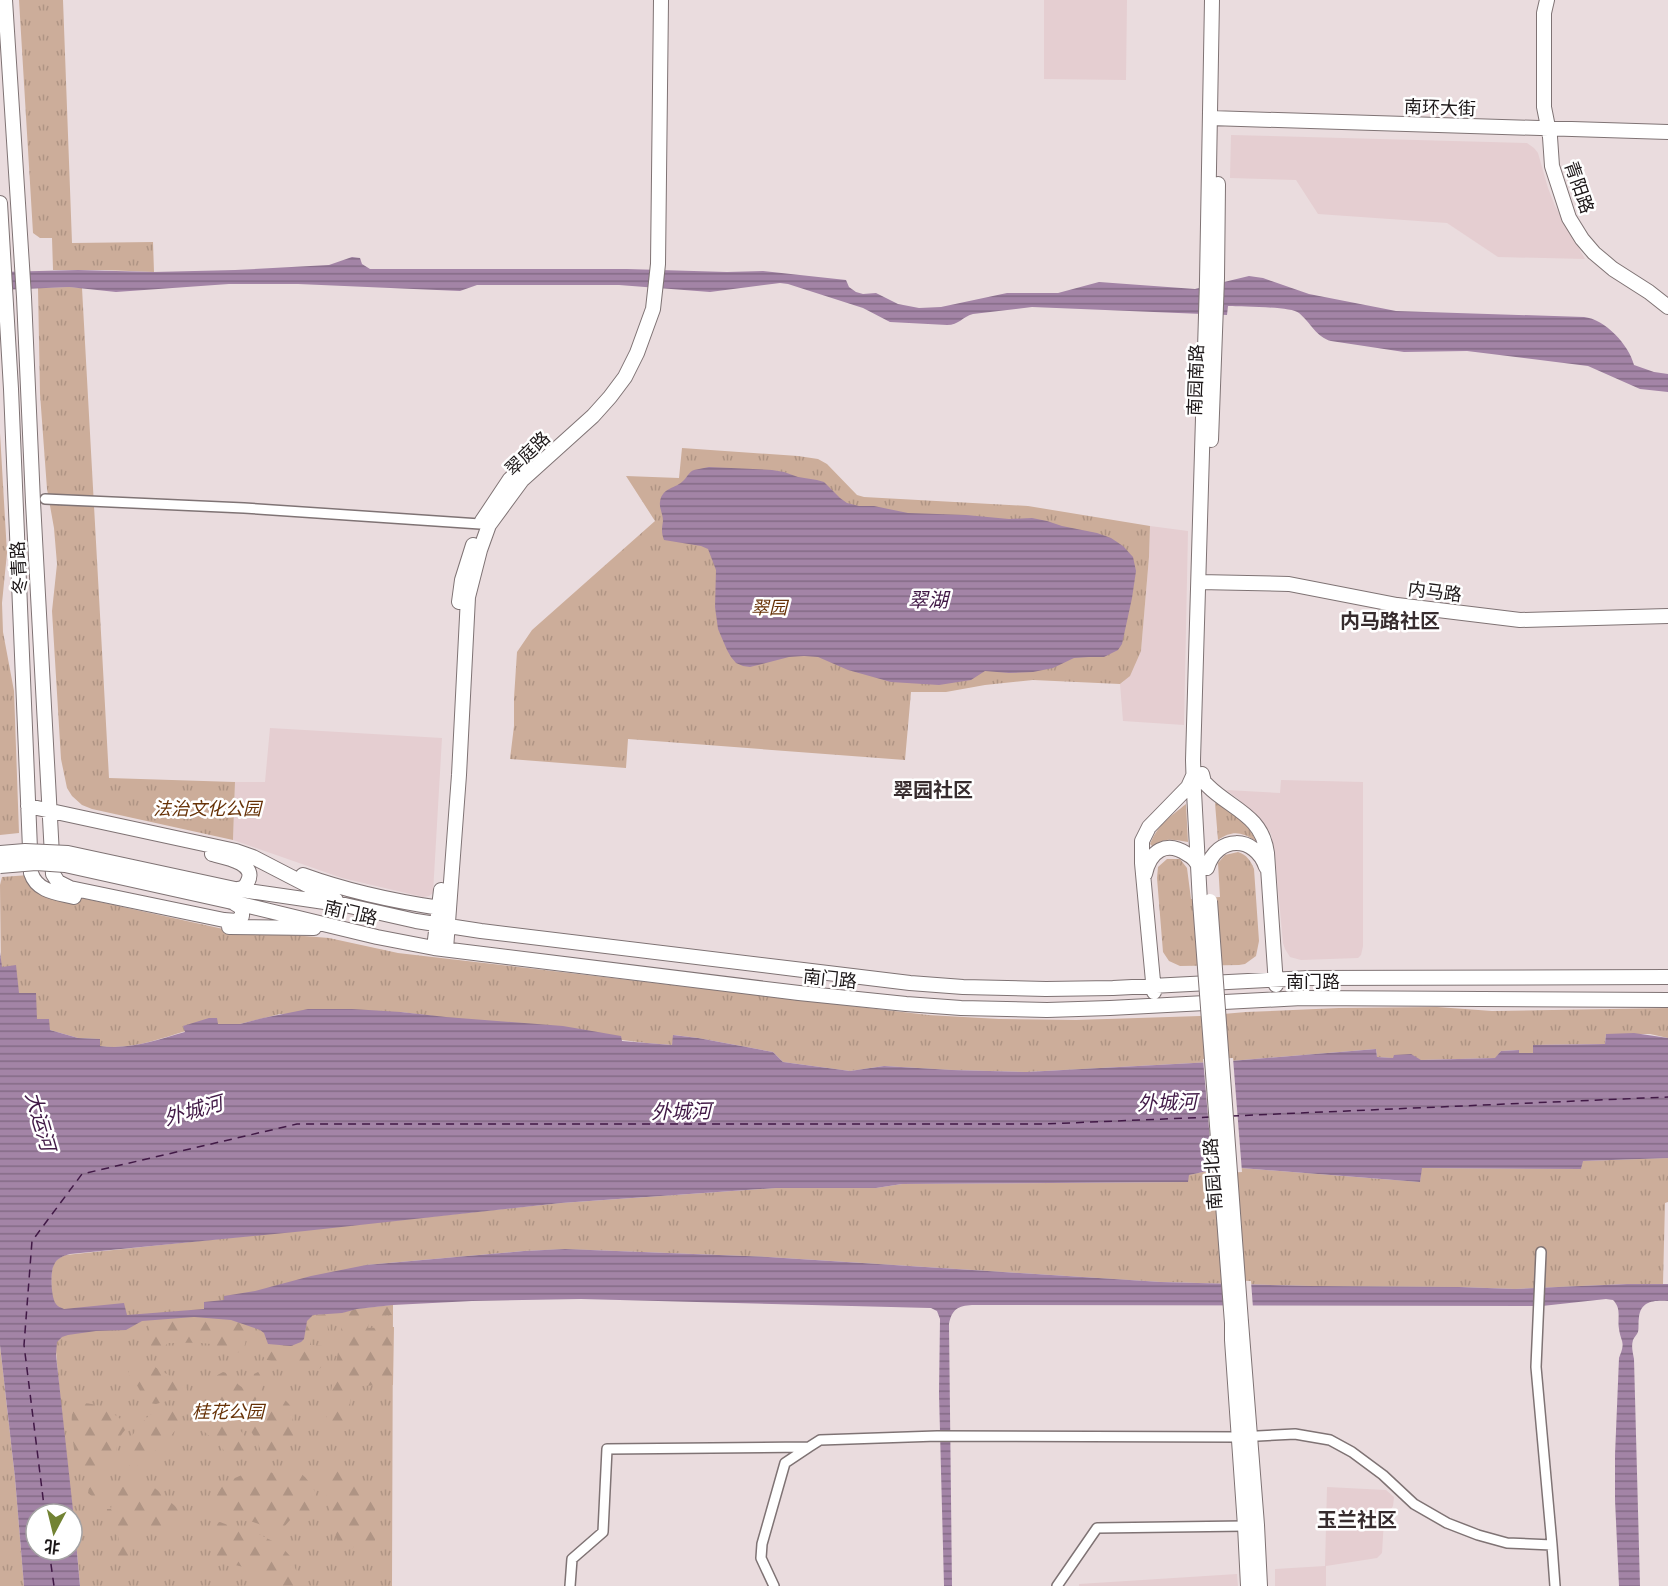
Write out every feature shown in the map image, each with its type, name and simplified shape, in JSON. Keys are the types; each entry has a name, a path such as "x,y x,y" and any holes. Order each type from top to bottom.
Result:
{"main road":[{"name":"冬青路","path":"5,0 24,297 53,874 57,881 66,887 238,921 243,915 242,909 233,896"},
{"name":"翠庭路","path":"652,0 653,264"},
{"name":"翠庭路","path":"440,948 468,597 480,550 489,525 522,480 610,398 625,376 645,333 653,309 651,292 661,0"},
{"name":"南园南路","path":"1198,767 1212,280 1214,118 1212,0"},
{"name":"南园南路","path":"1214,118 1221,0"},
{"name":"青阳路","path":"1547,0 1544,14 1544,107 1552,166 1569,219 1594,253 1613,269 1665,303"},
{"name":"南环大街","path":"1214,118 1668,132"},
{"name":"冬青路","path":"0,203 5,270 31,873 35,883 45,890 208,925 337,928"},
{"name":"翠庭路","path":"443,925 440,908 459,601 462,580 480,524 510,479 590,409 617,375 636,334 651,292"},
{"name":"内马路","path":"1203,582 1290,584 1397,605 1520,620 1668,616"},
{"path":"1198,767 1204,782 1248,816 1262,833 1266,846 1269,875 1277,999"},
{"path":"1156,1006 1141,853 1144,837 1152,824 1188,787 1198,767"},
{"name":"南园北路","path":"1198,767 1205,901 1245,1436 1260,1586"},
{"path":"28,811 226,848 346,889 440,908"},
{"path":"50,815 234,860 246,867 249,875 246,885 233,896"},
{"path":"1145,882 1146,869 1151,858 1165,848 1184,852 1203,868 1221,847 1240,843 1251,846 1259,852 1269,875"},
{"name":"南门路","path":"0,853 39,850 68,853 233,896 337,928 440,948 798,993 906,1004 1037,1010 1277,999 1668,1000"},
{"path":"253,857 345,905"},
{"name":"南门路","path":"0,866 29,863 65,866 233,896 345,905 443,925 909,983 963,987 1085,988 1276,978 1668,977"},
{"name":"南园北路","path":"1245,1436 1248,1586"}],"street":[{"path":"45,499 244,508 480,524"},
{"path":"1541,1252 1536,1367 1555,1586"},
{"path":"774,1586 761,1558 762,1544 785,1462 820,1440 1295,1434 1330,1440 1352,1452 1383,1475 1414,1504 1447,1523 1507,1543 1552,1545"},
{"path":"570,1586 572,1559 603,1532 607,1449 809,1447"},
{"path":"1057,1586 1097,1528 1245,1526"}],"shaded area":[{"path":"1044,0 1127,0 1126,80 1044,79"},
{"path":"1231,135 1527,143 1538,153 1555,206 1585,259 1498,257 1447,223 1318,214 1296,180 1230,178"},
{"path":"1150,526 1188,531 1184,725 1123,721 1120,684 1141,651"},
{"path":"270,728 442,738 433,893 423,897 342,878 233,840 235,782 265,782"},
{"path":"1281,780 1363,782 1363,946 1358,958 1301,960 1290,957 1285,949 1271,834 1264,823 1226,790 1280,793"},
{"path":"1327,1487 1386,1490 1394,1497 1393,1506 1384,1520 1382,1553 1377,1558 1326,1566 1326,1586 1275,1586 1275,1569 1325,1566"},
{"path":"1237,1574 1238,1586 1079,1586 1079,1584"}],"green space":[{"path":"19,0 63,0 72,243 153,242 154,272 53,270 52,238 40,238 33,233"},
{"name":"法治文化公园","path":"38,288 82,288 109,778 235,782 233,840 92,809 82,805 67,788 61,759 52,611 57,564 47,489 40,394"},
{"path":"0,433 7,553 2,603 3,632 14,691 19,833 0,835"},
{"name":"翠园","path":"682,448 818,459 827,464 857,495 864,497 1028,506 1150,526 1141,651 1130,676 1120,684 1033,680 946,692 911,692 905,760 628,739 626,768 510,759 514,726 517,652 532,630 655,521 626,476 679,478"},
{"path":"1215,803 1240,820 1256,841 1237,833 1218,840"},
{"path":"1186,804 1188,842 1166,840 1152,846 1150,844 1153,837 1161,826"},
{"path":"1238,852 1252,863 1254,869 1259,941 1256,956 1245,964 1239,965 1180,966 1169,961 1163,952 1158,867 1167,859 1180,859 1187,868 1191,899 1220,897 1218,863 1225,855"},
{"path":"29,875 36,888 228,930 329,938 398,953 928,1015 1076,1020 1339,1008 1437,1007 1492,1011 1668,1008 1668,1038 1650,1034 1606,1034 1605,1044 1533,1045 1533,1053 1519,1054 1519,1050 1501,1051 1496,1058 1421,1060 1377,1057 1376,1049 1231,1061 1026,1072 884,1066 850,1071 783,1062 773,1052 698,1038 674,1035 672,1045 646,1043 401,1012 280,1014 240,1024 183,1026 186,1031 154,1041 122,1047 99,1046 100,1039 78,1038 50,1030 37,1019 1,967 0,885 2,877"},
{"name":"桂花公园","path":"1668,1158 1663,1284 1515,1289 1161,1282 768,1257 565,1249 366,1265 357,1309 393,1305 392,1586 80,1586 78,1562 84,1562 84,1502 72,1502 59,1388 51,1277 55,1262 66,1255 561,1203 776,1188 876,1188 902,1184 1187,1182 1188,1175 1241,1168 1420,1182 1421,1168 1581,1169 1582,1161"},
{"path":"393,1305 393,1315 368,1317 368,1328 394,1327 393,1385 351,1386 348,1431 324,1430 341,1336 342,1313"},
{"path":"325,1314 328,1332 311,1334 310,1345 323,1346 325,1353 324,1364 316,1371 267,1360 259,1353 258,1349 266,1341 268,1344 304,1339 308,1320"},
{"path":"194,1317 231,1320 243,1324 246,1340 243,1349 235,1353 211,1344 168,1343 159,1352 153,1352 149,1320"},
{"path":"0,1345 15,1478 24,1586 0,1586"},
{"path":"155,1367 185,1385 188,1393 185,1396 156,1404 148,1401 128,1374 132,1369"},
{"path":"223,1372 230,1374 239,1385 246,1388 252,1384 254,1374 258,1372 264,1374 259,1395 245,1412 237,1413 218,1401 218,1394 208,1383 210,1379"},
{"path":"275,1395 284,1399 291,1407 292,1423 299,1432 299,1436 272,1454 264,1454 247,1425"},
{"path":"80,1403 93,1404 106,1409 127,1425 118,1444 115,1462 106,1469 94,1470 83,1467 76,1457 72,1436 72,1415"},
{"path":"199,1403 225,1415 239,1429 245,1437 251,1455 240,1460 229,1458 220,1445 193,1419 193,1410"},
{"path":"171,1406 177,1407 179,1413 176,1430 145,1464 130,1466 125,1453 136,1431 153,1413"},
{"path":"355,1467 356,1485 375,1486 375,1544 355,1545 352,1549 339,1550 320,1468"},
{"path":"260,1469 278,1475 300,1473 315,1492 317,1499 315,1509 306,1516 291,1519 283,1528 275,1530 253,1522 230,1519 217,1510 216,1500 222,1487 236,1478"},
{"path":"145,1483 158,1490 179,1509 178,1529 163,1526 136,1529 129,1539 131,1559 117,1558 119,1535 116,1535 116,1529 106,1528 107,1509 111,1509 112,1500 94,1498 88,1493 89,1488 98,1485 122,1487"},
{"path":"220,1522 233,1527 247,1528 280,1545 290,1556 299,1577 306,1586 265,1586 253,1572 235,1565 222,1564 213,1556 211,1548 211,1529"}],"water":[{"path":"352,257 360,258 362,264 370,269 763,271 846,280 849,287 856,292 876,293 898,304 919,308 941,307 1007,293 1058,293 1099,282 1195,289 1249,276 1263,278 1309,294 1396,311 1592,319 1615,334 1627,349 1634,365 1668,374 1668,392 1640,389 1588,366 1467,351 1404,352 1331,341 1317,333 1299,313 1265,307 1228,306 1227,315 1032,307 973,314 955,324 947,325 890,322 863,308 780,283 710,292 619,285 477,285 460,291 298,284 229,284 116,292 69,287 0,290 0,272 235,270 329,265"},
{"name":"翠湖","path":"709,467 772,470 817,480 824,482 847,503 859,506 874,506 908,513 1009,519 1032,518 1111,538 1133,557 1136,571 1122,644 1118,650 1104,657 1074,658 1053,668 1033,672 985,671 971,680 939,685 891,682 848,670 818,657 789,657 750,667 736,663 727,650 718,629 715,607 716,570 708,549 664,540 662,532 663,518 660,504 663,494 681,483 692,471"},
{"path":"0,952 2,967 16,965 19,993 36,993 37,1019 49,1019 50,1030 78,1038 100,1039 100,1046 111,1047 143,1044 185,1032 183,1026 209,1018 217,1018 218,1024 240,1024 308,1009 401,1012 563,1026 621,1036 622,1041 672,1045 673,1035 773,1052 783,1062 850,1071 884,1066 1026,1072 1231,1061 1376,1049 1377,1057 1393,1058 1394,1055 1411,1054 1421,1060 1495,1058 1501,1051 1519,1050 1519,1053 1533,1053 1533,1045 1605,1044 1606,1034 1634,1033 1668,1038 1668,1158 1583,1161 1581,1169 1422,1168 1420,1182 1241,1168 1189,1175 1188,1182 902,1184 876,1188 776,1188 561,1203 70,1254 55,1263 52,1278 53,1296 59,1307 64,1309 124,1303 127,1315 204,1309 204,1302 224,1300 224,1296 366,1265 565,1249 768,1257 1161,1282 1515,1289 1668,1284 1668,1301 1653,1301 1642,1308 1638,1332 1632,1345 1640,1586 1619,1586 1615,1455 1619,1358 1623,1345 1616,1303 1606,1299 1542,1306 972,1305 959,1307 952,1315 949,1324 952,1586 944,1586 939,1393 940,1319 937,1311 931,1308 581,1299 393,1305 313,1315 307,1321 304,1339 291,1346 268,1344 264,1333 260,1330 231,1320 194,1317 142,1321 126,1330 68,1335 57,1342 56,1355 72,1502 24,1502 24,1562 78,1562 80,1586 24,1586 0,1345"}],"pier":[{"path":"1233,1058 1242,1172 1213,1174 1203,1059"},
{"path":"1221,1280 1251,1281 1253,1308 1224,1308"}],"ferry route":[{"path":"1231,1116 1668,1097"},
{"path":"44,1502 24,1345 32,1241 82,1174 297,1124 1045,1124 1212,1117"},
{"path":"51,1562 54,1586"}],"district":[{"name":"内马路社区","path":"1390,620"},
{"name":"翠园社区","path":"933,789"},
{"name":"玉兰社区","path":"1357,1519"}],"water label":[{"name":"外城河","path":"1167,1102"},
{"name":"外城河","path":"193,1110"},
{"name":"外城河","path":"681,1111"},
{"name":"大运河","path":"41,1121"}]}
